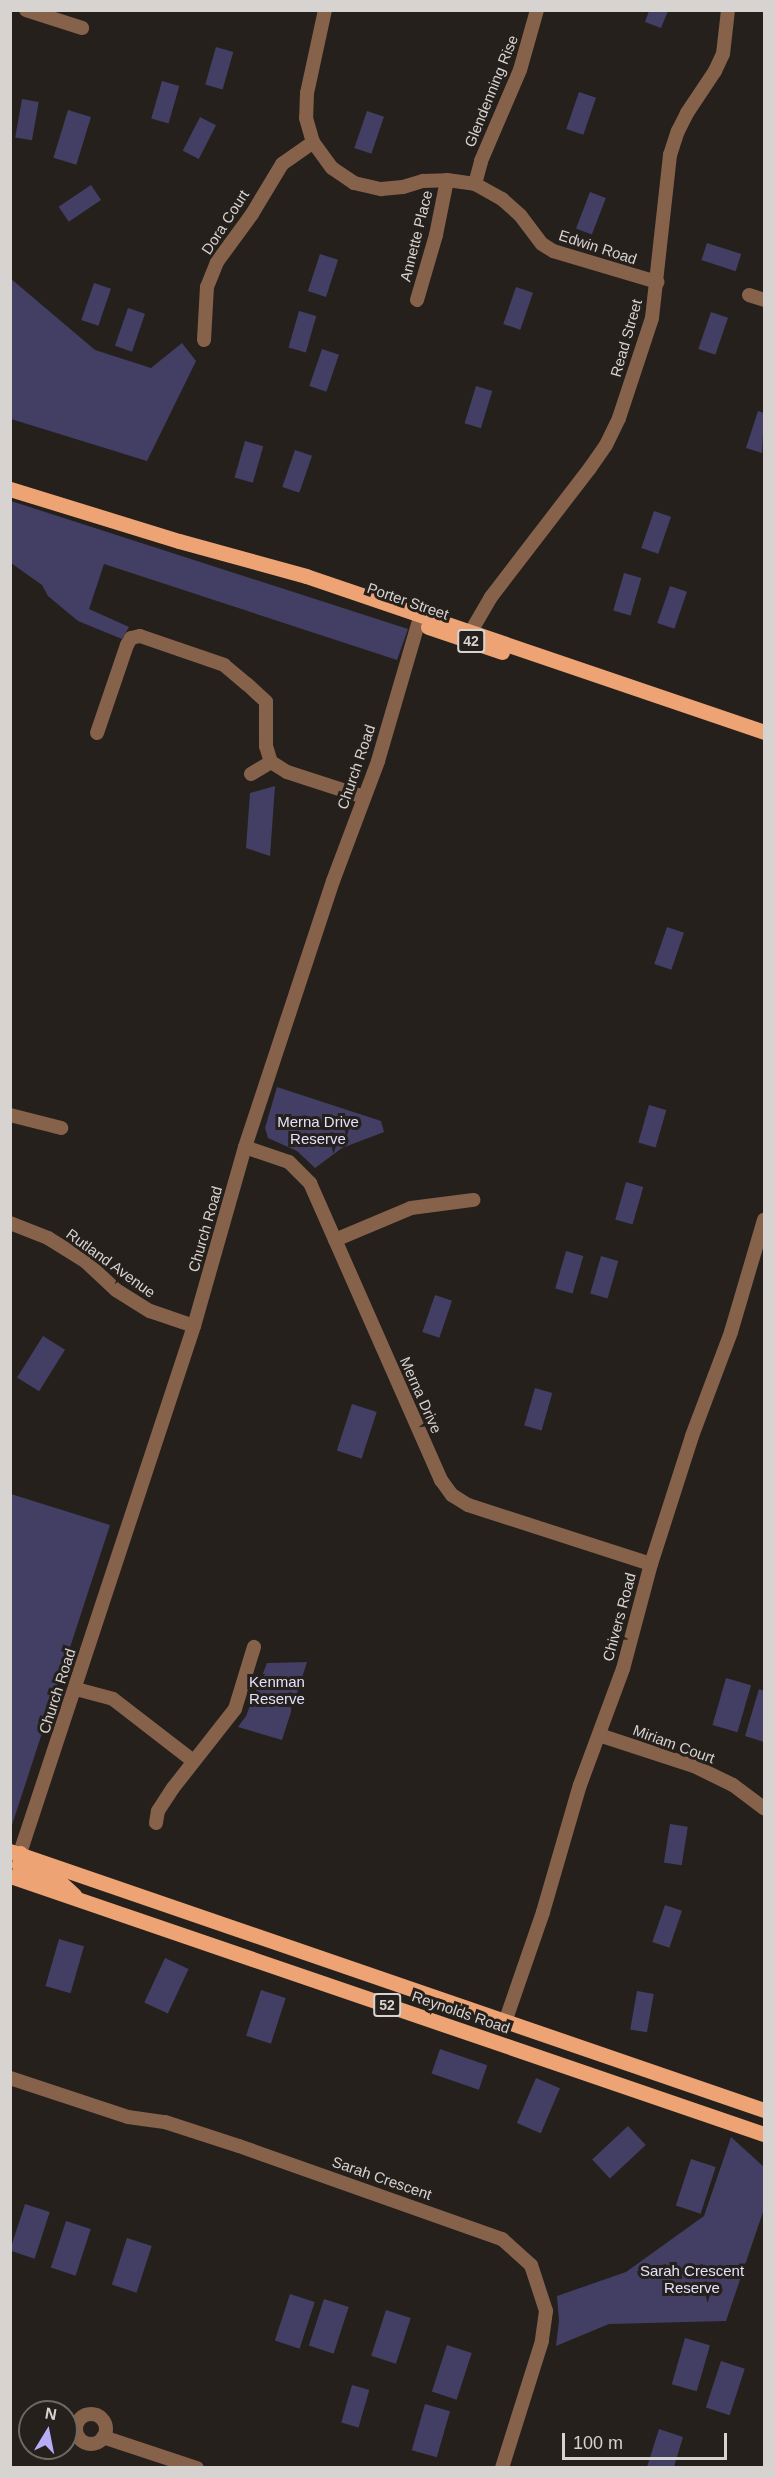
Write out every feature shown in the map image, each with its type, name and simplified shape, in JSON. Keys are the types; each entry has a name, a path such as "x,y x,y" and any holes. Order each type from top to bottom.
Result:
{"main road":[{"name":"Porter Street","path":"10,489 469,635 671,712 765,733"},
{"name":"Reynolds Road","path":"15,1852 765,2110"},
{"path":"15,1852 19,1865 59,1881 81,1900"},
{"name":"Reynolds Road","path":"10,1876 765,2134"},
{"path":"136,1919 144,1896"}],"street":[{"path":"26,10 82,28"},
{"name":"Edwin Road","path":"325,10 307,93 306,118 313,142 332,168 354,183 381,189 403,188 423,181 447,180 475,184 502,199 520,215 542,244 553,251 657,282"},
{"name":"Glendenning Rise","path":"475,184 481,161 520,70 537,10"},
{"name":"Read Street","path":"469,635 492,597 606,445 619,418 652,318 670,155 682,122 715,71 723,54 728,10"},
{"name":"Dora Court","path":"204,340 207,288 216,262 252,214 282,164 313,142"},
{"name":"Annette Place","path":"417,300 436,235 447,180"},
{"path":"749,295 765,300"},
{"name":"Church Road","path":"15,1852 76,1689 194,1326 245,1147 330,892 378,761 420,619"},
{"path":"97,733 127,645 131,638 140,636 224,665 266,702 266,746 271,762 286,772 364,797"},
{"path":"251,774 271,762"},
{"path":"10,1115 61,1128"},
{"name":"Merna Drive","path":"245,1147 290,1162 309,1183 441,1480 452,1495 468,1505 651,1564"},
{"path":"335,1240 411,1208 473,1200"},
{"name":"Chivers Road","path":"505,2022 546,1905 580,1785 622,1669 651,1564 692,1437 731,1332 765,1220"},
{"name":"Rutland Avenue","path":"10,1223 48,1238 85,1261 116,1290 150,1311 194,1326"},
{"path":"156,1822 158,1811 192,1760 235,1709 254,1647"},
{"path":"76,1689 113,1699 192,1760"},
{"name":"Miriam Court","path":"599,1735 694,1766 733,1785 765,1808"},
{"name":"Sarah Crescent","path":"10,2078 128,2116 165,2122 502,2239 531,2265 546,2311 542,2341 502,2468"},
{"path":"103,2437 197,2468"}],"green space":[{"path":"649,11 668,11 661,28 645,22"},
{"path":"216,47 233,52 223,89 205,84"},
{"path":"162,81 179,86 169,123 151,118"},
{"path":"579,92 596,98 583,135 566,129"},
{"path":"22,99 39,102 32,140 15,137"},
{"path":"68,110 91,117 76,165 53,158"},
{"path":"367,111 384,117 371,154 354,148"},
{"path":"200,117 216,125 199,159 183,151"},
{"path":"91,185 101,200 69,222 59,207"},
{"path":"590,192 606,198 592,235 576,228"},
{"path":"707,243 741,254 736,271 701,260"},
{"path":"320,254 338,260 326,297 308,291"},
{"path":"10,278 95,350 151,368 182,343 196,361 147,461 11,419"},
{"path":"94,283 111,289 98,326 81,320"},
{"path":"516,287 533,293 520,330 503,324"},
{"path":"128,308 145,314 132,352 115,346"},
{"path":"299,311 316,316 306,352 289,348"},
{"path":"711,312 728,318 715,355 698,349"},
{"path":"322,349 339,355 326,392 309,386"},
{"path":"476,386 492,391 481,428 465,423"},
{"path":"758,411 764,413 762,453 746,448"},
{"path":"245,441 263,446 253,483 235,478"},
{"path":"295,450 312,456 299,493 282,487"},
{"path":"11,501 408,629 397,660 104,564 89,609 129,627 122,639 78,621 48,596 42,585 11,563"},
{"path":"654,511 671,517 658,554 641,548"},
{"path":"624,573 641,578 631,615 613,610"},
{"path":"670,586 687,592 674,629 657,623"},
{"path":"275,786 270,856 246,848 250,793"},
{"path":"667,927 684,933 671,970 654,964"},
{"name":"Merna Drive Reserve","path":"277,1087 381,1121 384,1132 342,1148 315,1168 297,1151 268,1138 265,1128"},
{"path":"649,1105 666,1110 656,1147 638,1142"},
{"path":"626,1182 643,1187 633,1224 615,1219"},
{"path":"566,1251 583,1256 573,1293 555,1288"},
{"path":"601,1256 618,1261 608,1298 590,1293"},
{"path":"435,1295 452,1301 439,1338 422,1332"},
{"path":"43,1336 65,1350 39,1391 17,1378"},
{"path":"535,1388 552,1393 542,1430 524,1425"},
{"path":"352,1404 377,1412 362,1459 337,1451"},
{"path":"10,1494 110,1525 11,1828"},
{"name":"Kenman Reserve","path":"307,1662 282,1740 238,1727 246,1716 267,1663"},
{"path":"726,1678 751,1685 737,1732 712,1725"},
{"path":"759,1689 764,1691 764,1742 745,1736"},
{"path":"670,1824 688,1827 682,1865 664,1863"},
{"path":"665,1905 682,1911 669,1948 652,1942"},
{"path":"59,1939 84,1946 70,1993 45,1986"},
{"path":"165,1958 189,1969 168,2013 144,2002"},
{"path":"261,1990 286,1998 271,2044 246,2036"},
{"path":"637,1991 654,1994 647,2032 630,2029"},
{"path":"440,2049 487,2065 479,2090 432,2074"},
{"path":"536,2078 560,2088 541,2133 517,2123"},
{"path":"628,2126 646,2145 610,2178 592,2159"},
{"name":"Sarah Crescent Reserve","path":"731,2137 764,2167 764,2209 726,2321 609,2324 556,2346 559,2321 557,2296 626,2272 704,2216"},
{"path":"691,2159 716,2167 701,2214 676,2206"},
{"path":"25,2204 50,2212 35,2259 10,2251"},
{"path":"66,2221 91,2229 76,2276 51,2268"},
{"path":"127,2238 152,2246 137,2293 112,2285"},
{"path":"290,2294 315,2302 300,2349 275,2341"},
{"path":"324,2299 349,2307 334,2354 309,2346"},
{"path":"386,2310 411,2318 396,2364 371,2356"},
{"path":"685,2338 710,2345 697,2391 672,2384"},
{"path":"447,2345 472,2353 457,2400 432,2392"},
{"path":"721,2361 745,2369 730,2415 706,2408"},
{"path":"352,2385 369,2390 359,2427 341,2422"},
{"path":"425,2404 450,2411 437,2457 412,2450"},
{"path":"659,2429 683,2437 674,2467 647,2467"}]}
